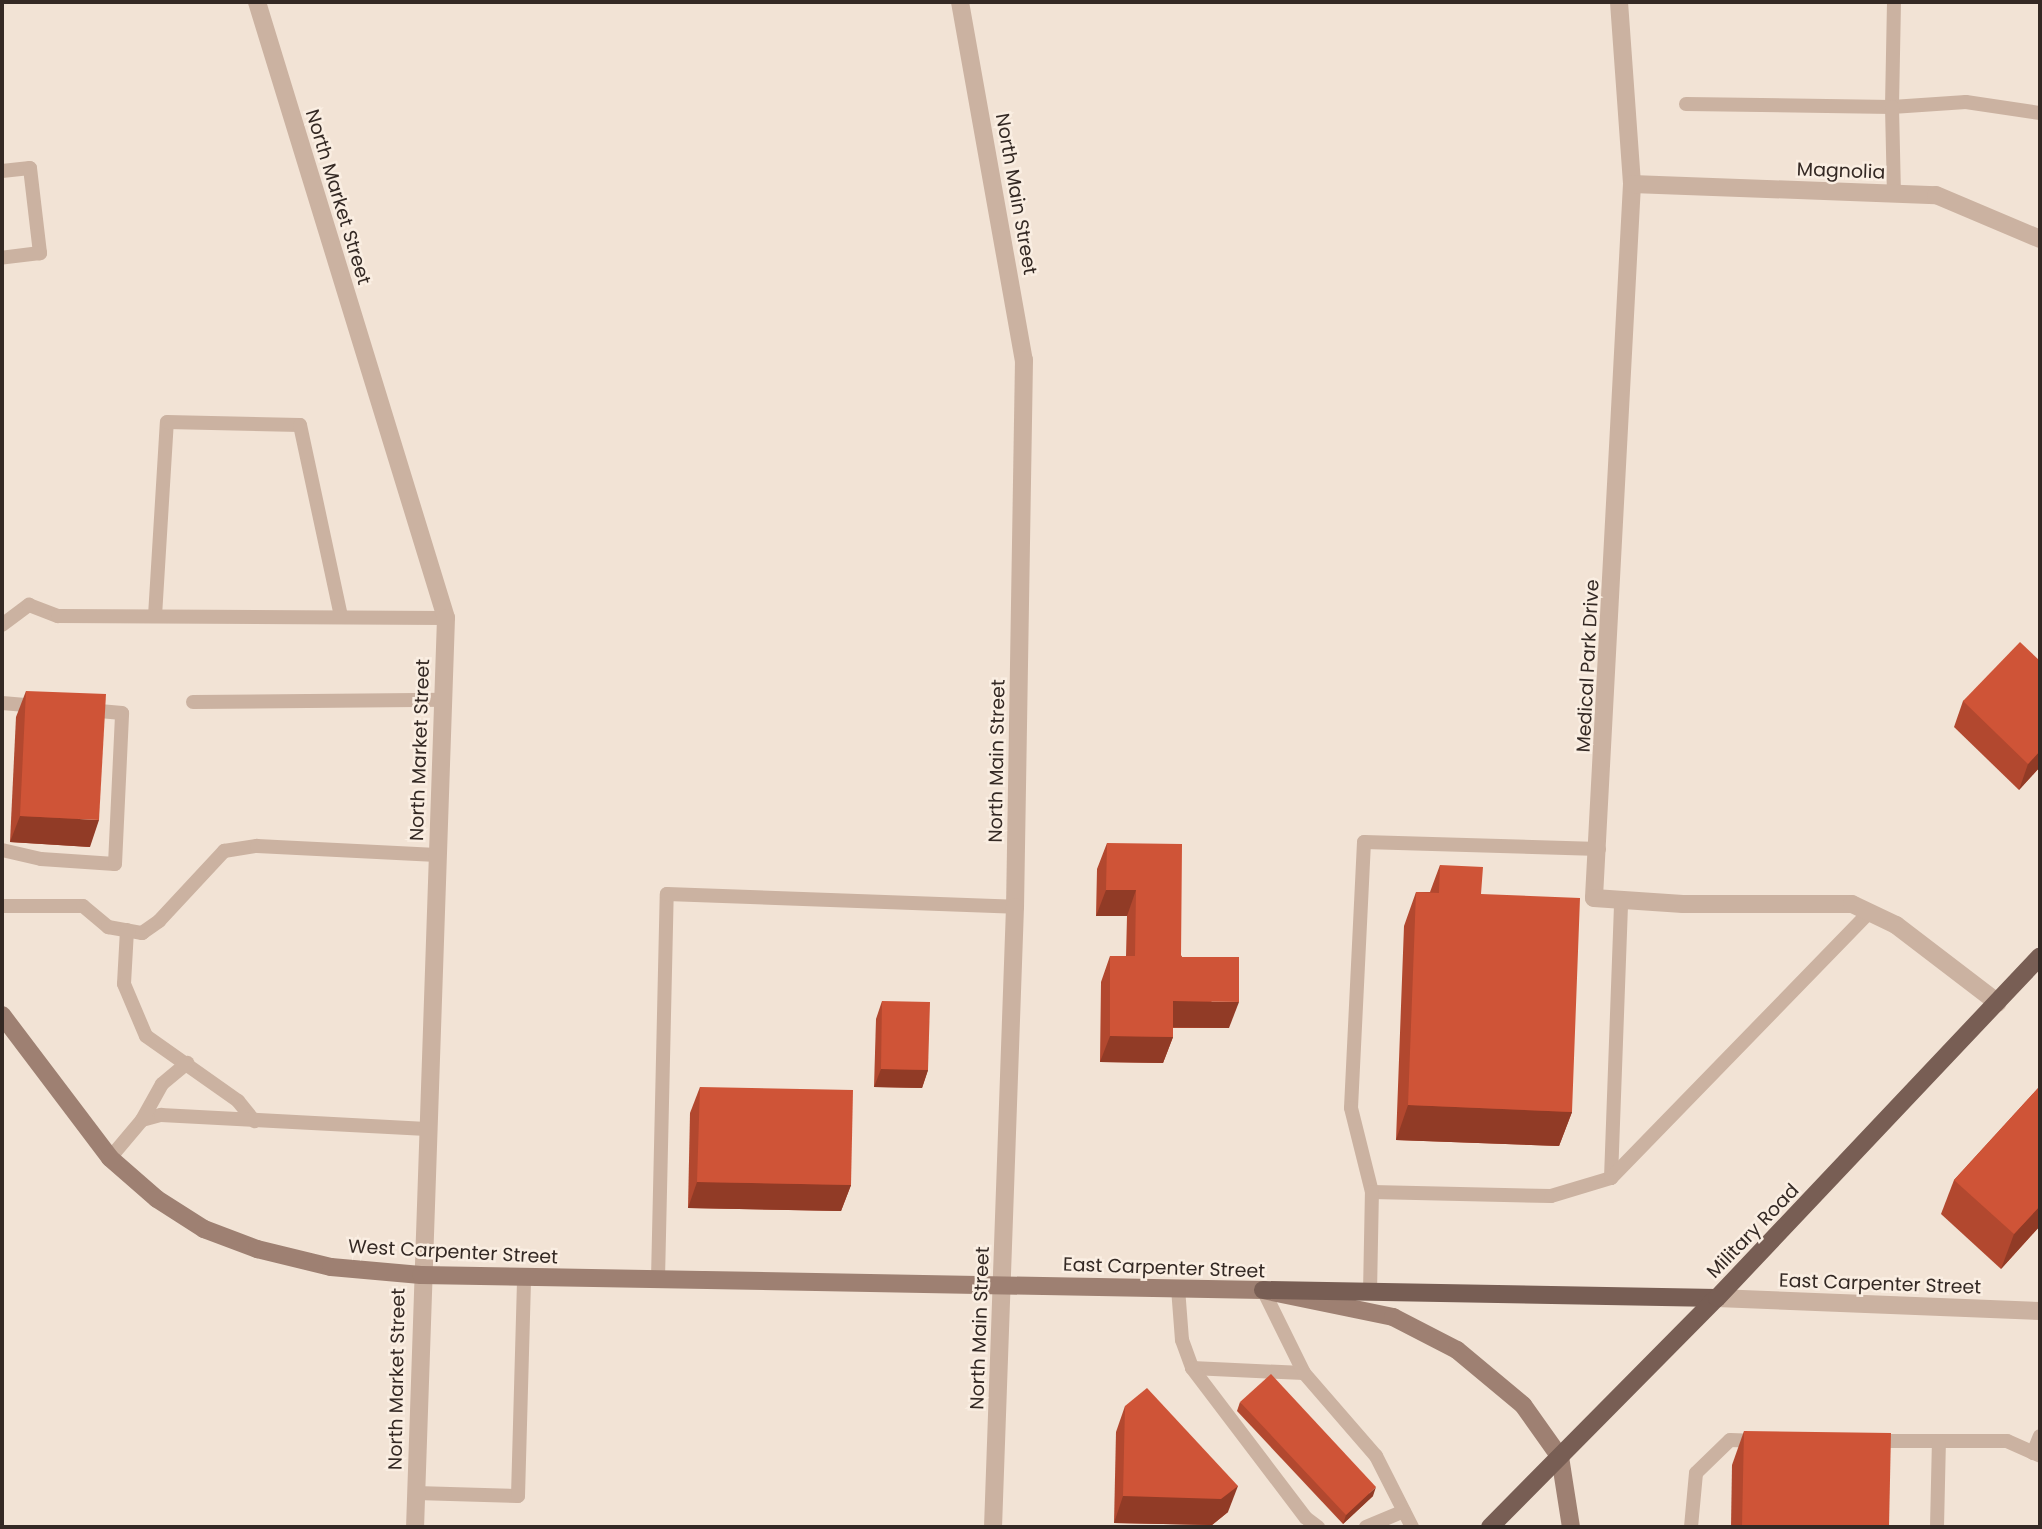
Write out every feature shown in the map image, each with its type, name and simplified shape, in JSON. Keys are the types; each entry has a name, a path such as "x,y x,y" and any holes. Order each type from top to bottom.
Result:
{"main road":[{"name":"Military Road","path":"1490,1527 1717,1298 2040,957"},
{"name":"West Carpenter Street","path":"2,1015 110,1158 181,1214 257,1249 331,1267 421,1275 1003,1285"},
{"name":"East Carpenter Street","path":"1003,1285 1263,1290 1393,1317 1457,1350 1507,1387 1560,1457"},
{"path":"1263,1290 1717,1298"},
{"path":"1560,1457 1571,1527"}],"street":[{"name":"North Market Street","path":"257,2 446,618 421,1275 415,1527"},
{"name":"North Main Street","path":"960,2 1024,360 1015,907 993,1527"},
{"name":"Medical Park Drive","path":"1619,2 1632,184 1599,849 1594,898 1852,904 1896,925 1998,1003"},
{"name":"Magnolia","path":"1632,184 1936,195 2040,239"},
{"name":"East Carpenter Street","path":"1717,1298 2040,1311"}],"lane":[{"path":"1894,2 1894,194"},
{"path":"1686,104 1892,107 1966,102 2040,113"},
{"path":"2,171 30,168 40,253 2,258"},
{"path":"155,616 167,422 300,425 341,617"},
{"path":"2,625 29,605 58,616 446,618"},
{"path":"193,702 444,700"},
{"path":"2,703 122,713 116,863 41,859 2,850"},
{"path":"1370,1293 1372,1192 1351,1108 1364,842 1599,849"},
{"path":"2,906 83,906 108,927 142,933 159,921 225,851 257,846 437,855"},
{"path":"658,1279 667,894 1015,907"},
{"path":"1611,1178 1621,900"},
{"path":"1372,1192 1551,1196 1611,1178 1869,912"},
{"path":"127,930 124,984 146,1036 238,1101 254,1121"},
{"path":"110,1158 142,1120 162,1084 187,1063"},
{"path":"142,1120 161,1115 427,1129"},
{"path":"415,1493 518,1496 524,1277"},
{"path":"1178,1288 1182,1340 1192,1368 1306,1518 1318,1527"},
{"path":"1263,1290 1304,1373 1376,1456 1412,1527"},
{"path":"1192,1368 1304,1373"},
{"path":"1855,1441 2007,1441 2037,1454 2040,1436"},
{"path":"1691,1527 1696,1473 1730,1440 1772,1441"},
{"path":"1937,1527 1939,1441"},
{"path":"1366,1527 1404,1511"}],"building":[{"path":"2020,642 2040,661 2040,751 2028,764 1963,701"},
{"path":"26,691 106,694 99,820 20,816"},
{"path":"1107,843 1182,844 1181,957 1239,957 1239,1002 1173,1001 1173,1037 1110,1036 1110,956 1135,956 1136,890 1106,890"},
{"path":"1440,865 1483,867 1481,894 1580,898 1572,1112 1408,1105 1416,892 1439,893"},
{"path":"882,1001 930,1002 928,1070 881,1069"},
{"path":"2040,1086 2040,1206 2014,1234 1954,1180"},
{"path":"700,1087 853,1090 851,1185 697,1182"},
{"path":"1271,1374 1376,1487 1346,1515 1240,1402"},
{"path":"1147,1388 1238,1486 1221,1499 1123,1496 1125,1406"},
{"path":"1744,1431 1891,1433 1889,1527 1742,1527"}]}
